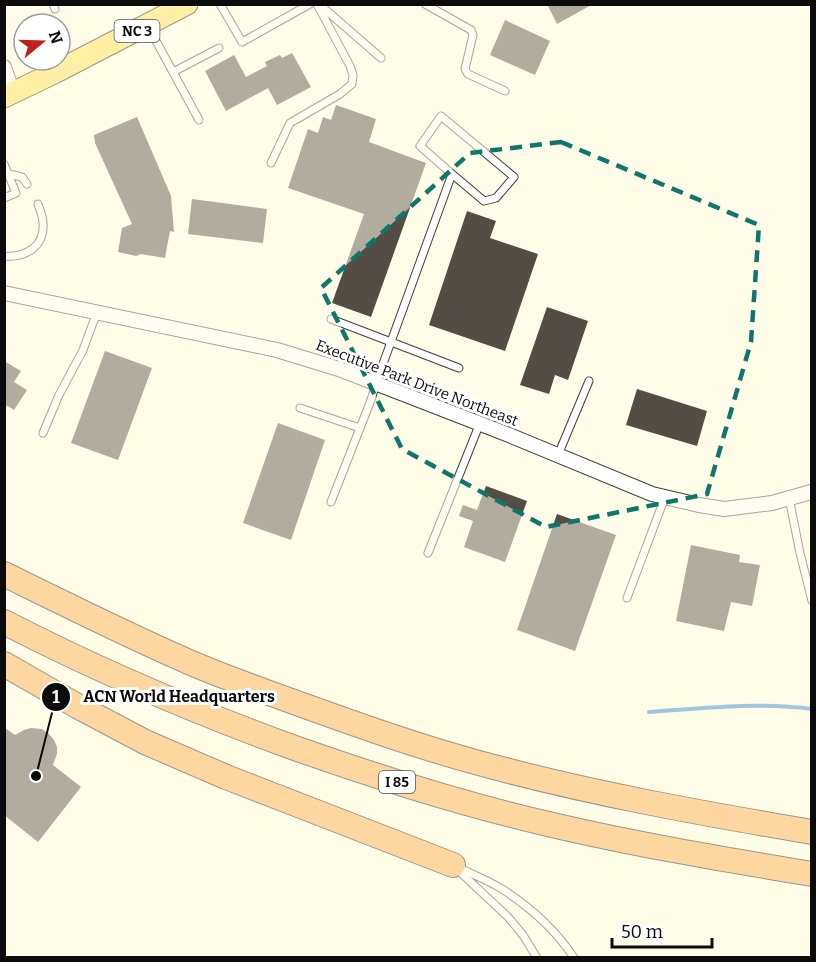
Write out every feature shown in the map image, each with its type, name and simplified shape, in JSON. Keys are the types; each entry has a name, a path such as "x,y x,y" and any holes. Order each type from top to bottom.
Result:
{"highway":[{"path":"4,574 181,659 414,744 565,785 812,832"},
{"name":"I 85","path":"4,622 135,685 222,721 408,786 616,839 812,874"},
{"path":"4,664 146,742 225,777 453,865"}],"main road":[{"name":"NC 3","path":"9,95 148,26 187,4"}],"street":[{"path":"4,67 9,95"},
{"name":"Executive Park Drive Northeast","path":"4,293 277,350 339,369 480,423 652,494 724,509 772,503 811,492"}],"lane":[{"path":"220,4 242,42 310,4"},
{"path":"318,4 381,58"},
{"path":"272,164 290,123 340,94 352,84 353,75 350,66 318,4"},
{"path":"425,4 471,30 473,35 466,72 505,91"},
{"path":"148,26 199,120"},
{"path":"173,72 219,48"},
{"path":"441,116 514,177 496,198 484,201 452,174 420,146 441,116"},
{"path":"4,164 16,193 4,198"},
{"path":"9,174 22,177 27,184"},
{"path":"331,502 452,174"},
{"path":"4,256 22,255 31,251 38,244 43,235 44,221 38,204"},
{"path":"43,433 59,395 83,350 97,312"},
{"path":"331,319 459,368"},
{"path":"558,455 589,381"},
{"path":"300,408 360,428"},
{"path":"428,553 480,423"},
{"path":"627,598 665,497"},
{"path":"789,498 812,601"},
{"path":"453,865 508,917 537,957"},
{"path":"453,865 502,889 540,917 574,957"}],"highlighted area":[{"path":"561,142 759,225 751,342 707,494 546,527 402,449 321,288 470,153"}],"building":[{"path":"547,4 593,4 557,24"},
{"path":"505,20 550,41 535,75 490,55"},
{"path":"292,53 311,87 277,105 268,88 226,111 205,71 234,55 246,77 267,66 265,62 280,55 282,58"},
{"path":"336,105 376,119 369,142 426,163 371,317 332,303 364,214 288,188 308,129 318,133 323,117 331,120"},
{"path":"137,117 171,196 174,232 170,231 165,258 118,252 122,228 132,224 95,143 94,135"},
{"path":"192,199 267,209 263,243 188,234"},
{"path":"467,211 496,221 490,238 538,254 505,351 429,325"},
{"path":"547,307 588,321 568,380 555,375 549,394 520,385"},
{"path":"105,351 152,368 118,460 71,443"},
{"path":"4,361 21,371 14,382 27,390 14,410 4,404"},
{"path":"637,389 707,411 697,446 626,425"},
{"path":"278,423 325,440 291,540 243,523"},
{"path":"486,486 527,501 505,562 464,547 473,521 459,516 463,505 477,510"},
{"path":"557,514 616,535 575,651 517,630"},
{"path":"691,545 740,555 739,562 760,565 752,606 731,602 724,631 676,621"},
{"path":"4,727 15,735 31,728 42,729 49,734 57,747 53,765 81,787 38,842 4,815"}],"waterway":[{"path":"649,712 751,706 812,709"}],"place":[{"name":"ACN World Headquarters","path":"36,776"}]}
